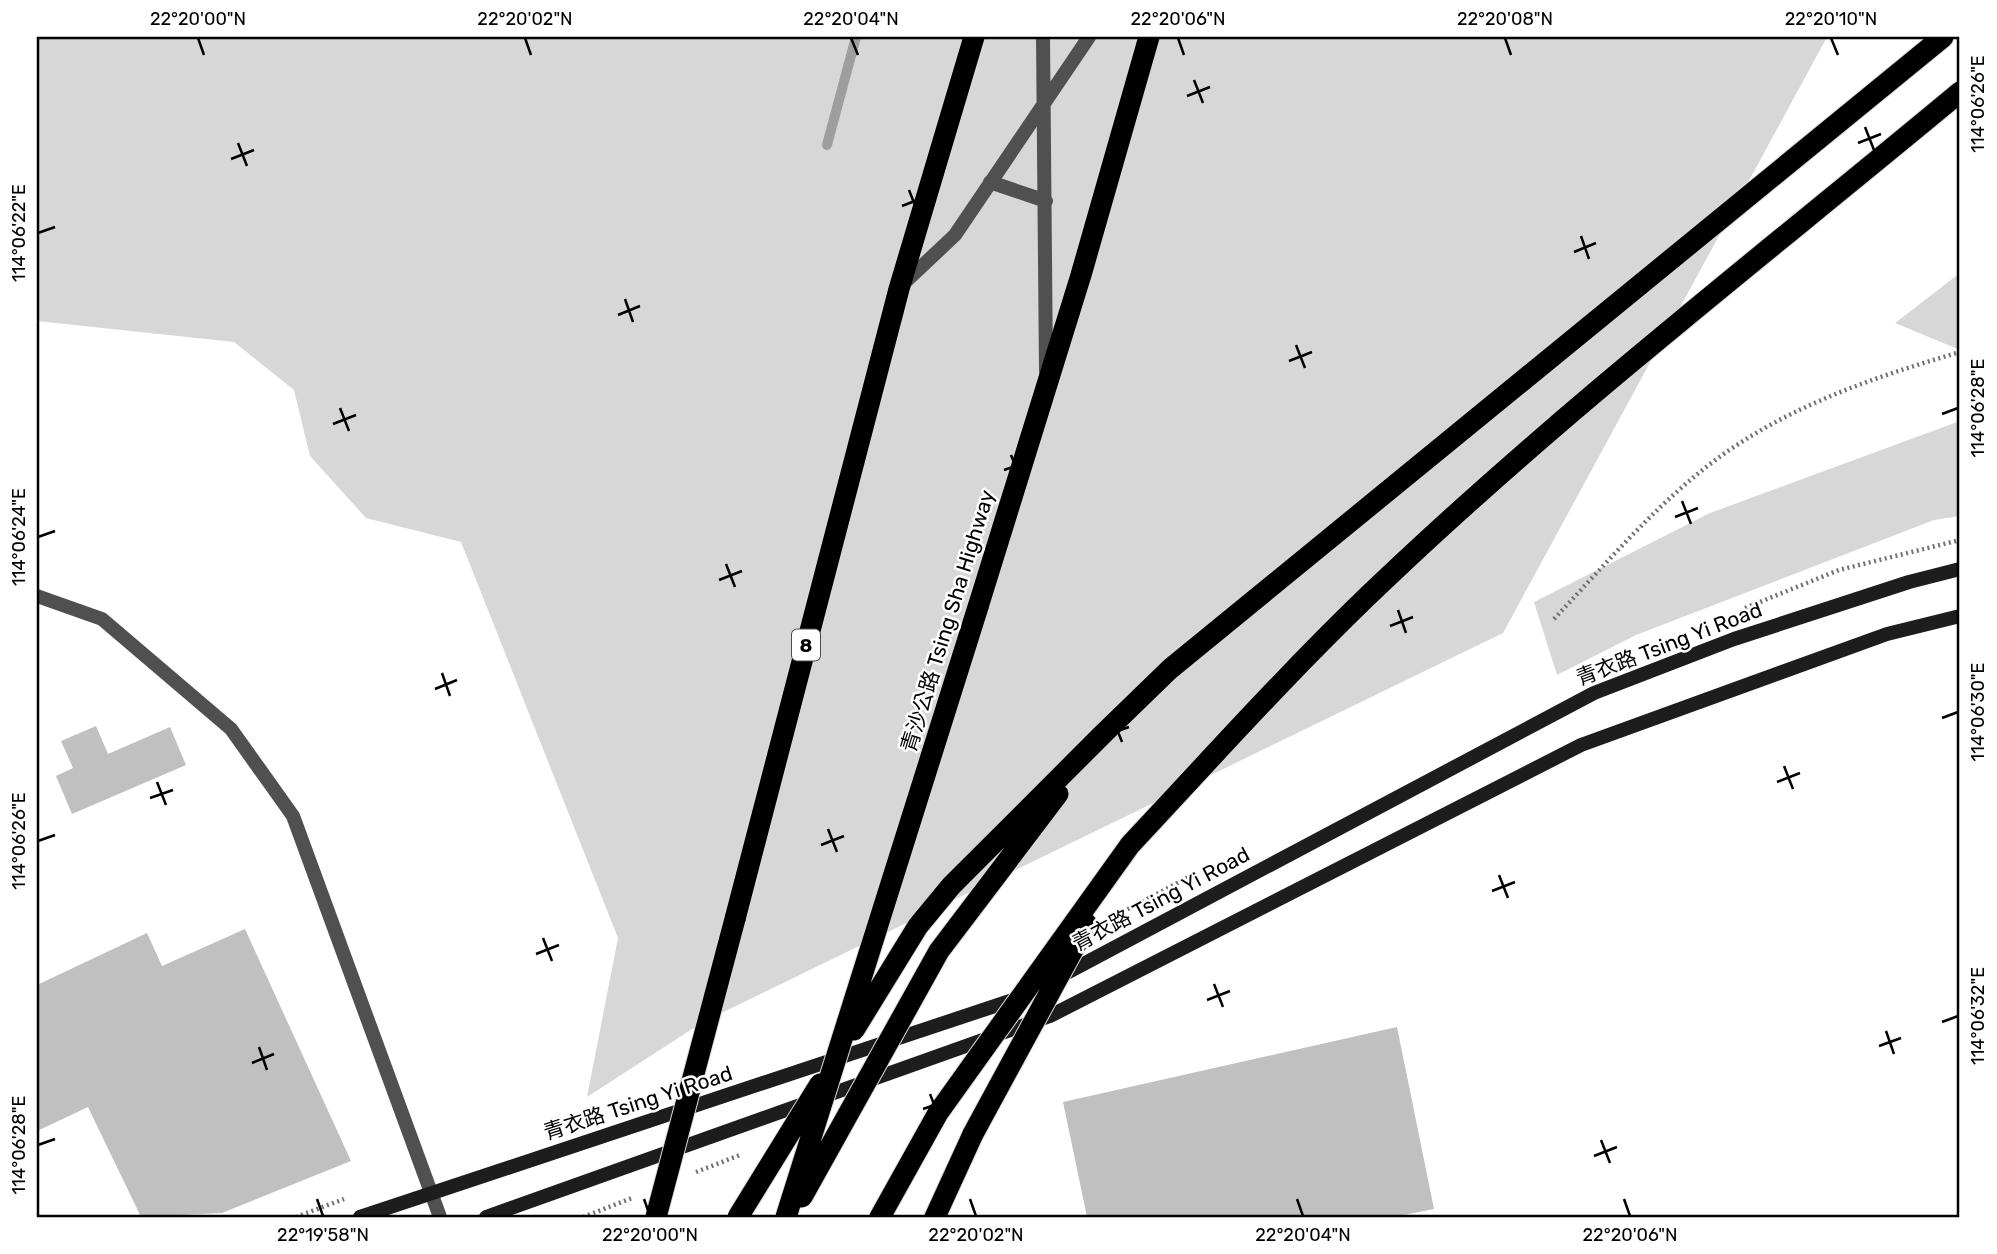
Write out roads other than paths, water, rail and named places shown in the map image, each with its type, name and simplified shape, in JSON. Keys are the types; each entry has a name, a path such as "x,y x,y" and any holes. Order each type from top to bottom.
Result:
{"highway":[{"name":"8","path":"656,1217 899,289 974,37"},
{"name":"青沙公路 Tsing Sha Highway","path":"789,1217 1045,393 1149,37"},
{"path":"738,1217 918,926 951,886 1104,733 1170,669 1943,37"},
{"path":"880,1217 938,1113 1130,845 1292,671 1392,573 1508,467 1960,92"},
{"path":"789,1217 939,951 1104,733"},
{"path":"935,1217 972,1135 1130,845"}],"main road":[{"name":"青衣路 Tsing Yi Road","path":"360,1217 1004,1006 1594,694 1734,639 1909,582 1960,569"},
{"path":"486,1217 1051,1016 1581,746 1887,634 1960,616"}],"lane":[{"path":"1043,37 1046,98 1045,393"},
{"path":"899,289 955,235 1089,37"},
{"path":"990,182 1046,201"},
{"path":"37,596 102,619 231,729 293,816 440,1217"}],"waterway":[{"path":"827,145 856,37"}]}
